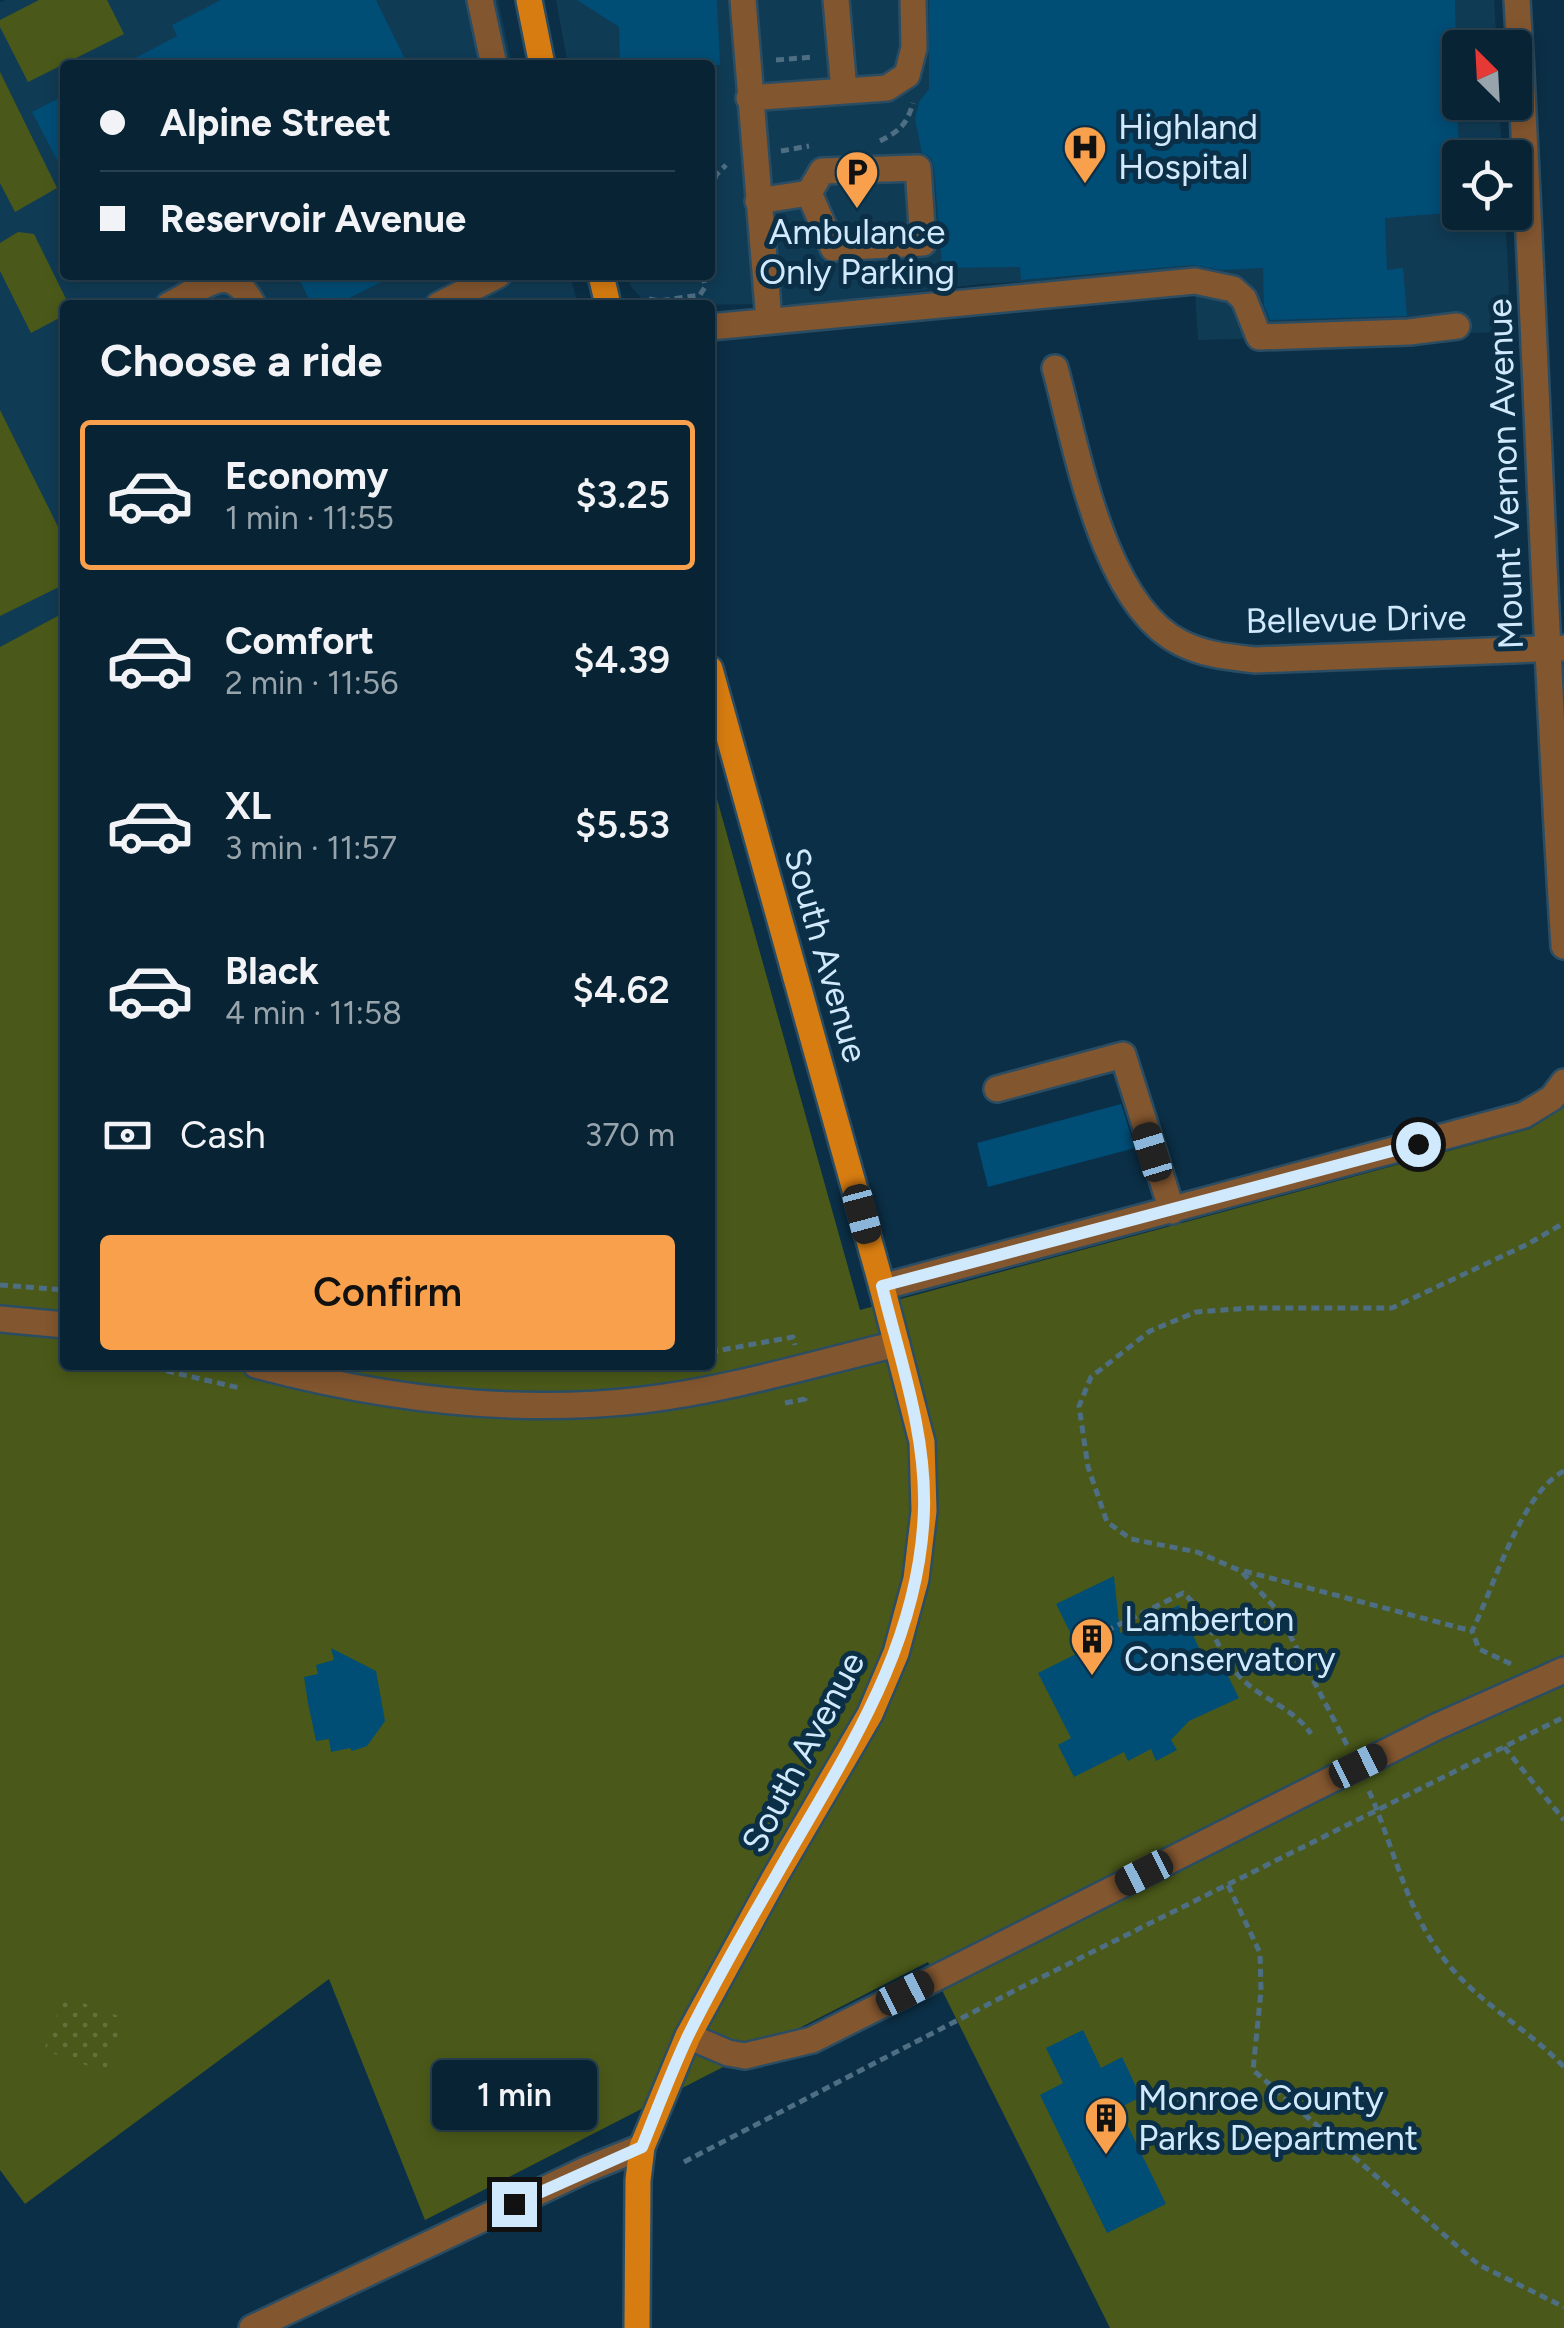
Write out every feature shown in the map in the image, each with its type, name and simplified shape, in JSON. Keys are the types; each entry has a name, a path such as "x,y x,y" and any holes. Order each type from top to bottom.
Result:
{"main road":[{"path":"528,0 541,60"},
{"name":"South Avenue","path":"638,2328 638,2180 642,2147 688,2036 870,1714 896,1653 916,1578 924,1511 922,1442 715,687"}],"street":[{"path":"480,0 493,60"},
{"path":"743,0 770,321"},
{"path":"836,0 844,90"},
{"path":"749,98 886,88 897,82 907,75 914,48 913,0"},
{"name":"Mount Vernon Avenue","path":"1518,0 1555,648 1564,946"},
{"path":"758,202 809,193 822,171 918,168 923,243 833,248 809,193"},
{"path":"179,300 220,280"},
{"path":"235,280 250,300"},
{"path":"448,300 488,280"},
{"path":"715,326 1195,281 1233,290 1244,299 1259,337 1410,332 1456,326"},
{"name":"Bellevue Drive","path":"1055,368 1109,555 1121,582 1146,615 1178,642 1214,656 1256,660 1555,648"},
{"path":"997,1089 1123,1054 1172,1211"},
{"path":"882,1286 1524,1115 1541,1106 1563,1084"},
{"path":"0,1319 60,1325"},
{"path":"278,1370 367,1390 435,1398 507,1404 585,1403 644,1400 896,1344"},
{"path":"688,2036 745,2056 812,2040 1358,1766 1564,1670"},
{"path":"267,2326 585,2170 642,2147"}],"path":[{"path":"866,144 898,132 907,122 917,90 914,48"},
{"path":"775,152 815,146"},
{"path":"715,180 726,165"},
{"path":"665,300 700,294 704,280"},
{"path":"649,299 654,300"},
{"path":"1472,1631 1241,1571 1198,1552 1131,1539 1106,1522 1088,1467 1079,1406 1092,1378 1150,1331 1196,1312 1392,1308 1564,1223"},
{"path":"0,1285 60,1290"},
{"path":"715,1351 793,1337"},
{"path":"1478,1649 1472,1631 1521,1522 1548,1479 1564,1471"},
{"path":"1241,1571 1277,1610 1335,1722"},
{"path":"1106,1631 1183,1593 1197,1604 1240,1678 1304,1722 1311,1734"},
{"path":"684,2162 1010,1992 1564,1717"},
{"path":"1504,1747 1564,1820"},
{"path":"1358,1766 1426,1935 1454,1971 1494,2010 1538,2040 1564,2067"},
{"path":"1228,1885 1260,1953 1261,1991 1253,2070 1480,2264 1564,2306"}],"shaded area":[{"path":"498,0 511,60 60,60 60,280 571,280 577,300 60,300 60,615 0,647 0,2"},
{"name":"Highland Hospital","path":"556,0 1494,0 1496,30 1442,30 1442,120 1500,120 1501,140 1442,140 1442,230 1506,230 1511,332 1198,340 1194,274 982,284 810,304 643,300 629,280 715,280 715,60 567,60"}],"green space":[{"path":"39,0 107,0 124,34 72,60 60,60 60,66 28,82 0,20"},
{"path":"0,72 57,188 15,212 0,183"},
{"path":"18,232 34,234 67,300 60,300 60,318 31,333 0,271 0,243"},
{"path":"0,410 60,531 60,586 0,616"},
{"path":"60,615 60,1370 715,1370 715,792 860,1310 1530,1129 1564,1107 1564,2328 1110,2328 928,1962 425,2220 329,1979 25,2204 0,2170 0,647"},
{"path":"64,1996 124,2018 105,2072 44,2050"}],"building":[{"path":"221,0 376,0 406,60 131,60 177,36 172,25"},
{"path":"577,0 717,0 720,65 715,65 715,60 620,60 619,27"},
{"name":"Highland Hospital","path":"929,0 1455,0 1456,30 1442,30 1442,120 1458,120 1458,140 1442,140 1442,213 1385,218 1387,270 1403,268 1407,316 1270,320 1264,306 1263,268 1221,270 1193,265 1021,280 1020,267 942,268 934,167 931,158 922,153 915,119 919,102 929,89"},
{"path":"60,98 60,165 32,112"},
{"path":"300,280 385,280 345,300 310,300"},
{"path":"1121,1104 1135,1148 988,1187 977,1143"},
{"name":"Lamberton Conservatory","path":"1114,1576 1120,1633 1179,1605 1212,1676 1225,1670 1239,1698 1189,1721 1171,1740 1177,1750 1156,1761 1151,1749 1128,1761 1124,1752 1074,1777 1058,1745 1071,1738 1038,1673 1080,1652 1056,1604"},
{"path":"331,1648 376,1671 385,1721 367,1746 352,1751 350,1748 331,1752 329,1739 316,1741 308,1703 304,1677 318,1674 316,1665 334,1660"},
{"name":"Monroe County Parks Department","path":"1083,2030 1101,2068 1122,2057 1141,2097 1119,2108 1166,2204 1107,2233 1040,2095 1063,2083 1046,2048"}],"place":[{"name":"Highland Hospital","path":"1085,185"},
{"name":"Ambulance Only Parking","path":"857,210"},
{"name":"Lamberton Conservatory","path":"1092,1677"},
{"name":"Monroe County Parks Department","path":"1106,2156"}],"route":[{"path":"514,2204 642,2147 688,2036 870,1714 896,1653 916,1578 924,1511 922,1442 882,1286 1418,1144"}]}
